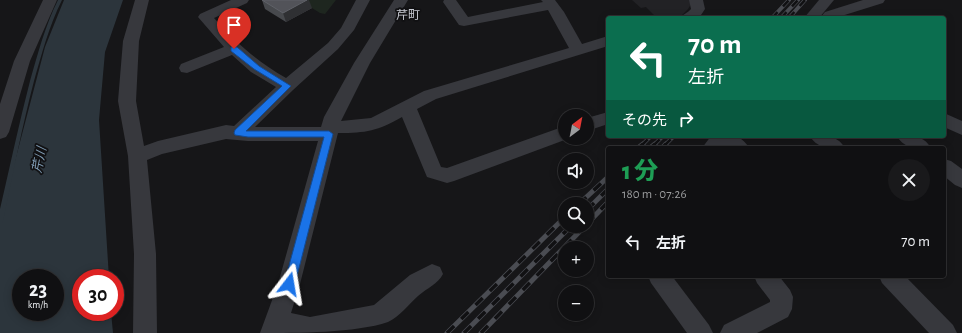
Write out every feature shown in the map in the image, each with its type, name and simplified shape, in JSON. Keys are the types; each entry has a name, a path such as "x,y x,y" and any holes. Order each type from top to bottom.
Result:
{"street":[{"path":"0,132 22,61 50,0"},
{"path":"142,0 131,41 127,101 137,156 145,254 145,333"},
{"path":"238,133 287,86 333,46 347,30 363,0"},
{"path":"401,0 362,63 338,107 330,131 289,284 274,327 310,328 372,317 381,314 418,282 432,274"},
{"path":"692,16 698,9 696,0"},
{"path":"813,16 827,0"},
{"path":"829,16 878,0"},
{"path":"237,1 205,17 234,49 257,68 287,86"},
{"path":"448,1 464,22 550,2 578,50"},
{"path":"137,156 158,148 226,132 248,134 330,131 375,124 397,114 430,95 606,42"},
{"path":"187,68 234,49"},
{"path":"407,107 434,172 447,176 558,136"},
{"path":"594,123 606,119"},
{"path":"946,120 962,129"},
{"path":"714,146 720,138"},
{"path":"728,138 738,146"},
{"path":"822,138 833,146"},
{"path":"909,138 919,146"},
{"path":"946,168 962,180"},
{"path":"660,278 701,333"},
{"path":"732,333 780,309 782,297 767,278"},
{"path":"892,278 945,333"}],"shaded area":[{"path":"299,0 336,0 325,14 320,13"},
{"path":"632,0 689,0 691,4 682,15 679,16 655,16 646,7 641,8"}],"water":[{"name":"芹川","path":"64,0 123,0 105,52 99,120 108,269 72,269 72,321 112,321 113,333 0,333 0,218 45,47"}],"building":[{"path":"262,0 307,0 283,13"}],"waterway":[{"path":"0,221 38,58 55,9 60,0"}],"railway":[{"path":"774,16 789,0"},
{"path":"783,16 798,0"},
{"path":"791,16 805,0"},
{"path":"643,144 649,138"},
{"path":"655,144 661,138"},
{"path":"664,146 672,138"},
{"path":"587,197 606,179"},
{"path":"594,203 606,191"},
{"path":"594,217 606,204"},
{"path":"447,333 558,224"},
{"path":"464,333 564,233"},
{"path":"481,333 578,233"}],"district":[{"name":"芹町","path":"408,15"}],"route":[{"path":"234,49 257,68 287,86 238,133 329,134 289,284"}]}
